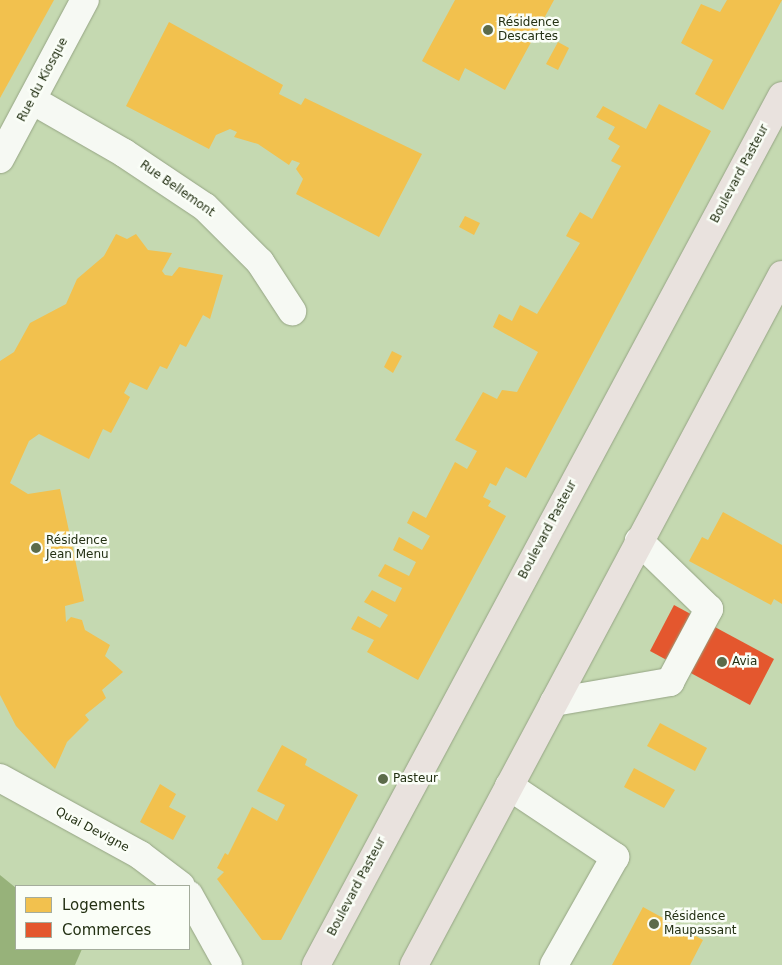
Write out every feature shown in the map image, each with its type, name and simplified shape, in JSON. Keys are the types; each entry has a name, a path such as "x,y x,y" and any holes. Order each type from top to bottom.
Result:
{"main road":[{"name":"Boulevard Pasteur","path":"316,965 782,96"},
{"path":"414,965 782,275"}],"street":[{"name":"Rue du Kiosque","path":"0,159 85,0"},
{"name":"Rue Bellemont","path":"32,100 124,152 205,208 260,262 292,311"},
{"path":"554,702 670,682 679,666 709,609 639,541"},
{"name":"Quai Devigne","path":"0,778 140,855 180,885"},
{"path":"509,786 615,857 554,965"},
{"path":"190,897 228,965"}],"shaded area":[{"path":"0,875 15,887 15,950 82,950 75,965 0,965"}],"building: Logements":[{"path":"0,0 54,0 0,98"},
{"name":"Résidence Descartes","path":"455,0 554,0 505,90 465,68 459,81 422,61"},
{"path":"727,0 782,0 723,110 695,94 713,60 681,43 701,4 720,12"},
{"path":"169,22 283,85 279,94 301,105 305,98 422,154 379,237 296,194 303,179 296,169 300,163 292,160 289,165 258,144 234,137 237,132 230,129 216,135 209,149 126,106"},
{"path":"558,42 569,48 558,70 546,64"},
{"path":"659,104 711,131 526,478 506,467 496,486 490,483 483,497 491,501 488,506 506,516 418,680 367,652 374,640 351,629 358,616 380,628 388,615 364,602 372,590 395,602 402,588 378,576 385,564 409,576 416,562 393,550 399,537 422,550 430,536 407,523 413,511 426,518 455,462 467,469 477,451 455,440 483,392 497,399 502,390 517,392 538,352 493,327 499,314 512,321 520,305 537,314 580,243 566,236 572,225 580,212 592,219 621,166 611,161 620,146 608,139 615,127 596,117 603,106 646,129"},
{"path":"465,216 480,223 474,235 459,227"},
{"name":"Résidence Jean Menu","path":"116,234 127,239 136,234 148,250 172,253 162,271 165,275 172,276 179,267 223,275 210,319 203,315 186,347 180,344 167,369 160,366 147,390 130,382 124,393 130,397 111,433 103,429 89,459 39,434 29,441 10,483 28,494 60,489 84,601 65,606 66,622 71,617 82,620 85,630 110,645 105,656 123,672 102,690 106,698 85,715 89,720 67,742 55,769 16,726 0,695 0,361 14,352 30,323 66,304 77,279 104,256"},
{"path":"392,351 402,356 393,373 384,367"},
{"path":"723,512 782,545 782,604 774,599 771,605 689,561 702,537 708,540"},
{"path":"660,723 707,748 695,771 647,746"},
{"path":"282,745 307,759 305,765 358,795 281,940 262,940 217,879 224,872 217,868 225,853 228,855 252,807 277,821 285,805 257,791"},
{"path":"634,768 675,790 664,808 624,787"},
{"path":"160,784 176,794 169,807 186,816 173,840 140,822"},
{"name":"Résidence Maupassant","path":"643,907 703,940 690,965 612,965"}],"building: Commerces":[{"path":"674,605 774,659 750,705 650,651"}],"place":[{"name":"Résidence Descartes","path":"488,30"},
{"name":"Résidence Jean Menu","path":"36,548"},
{"name":"Avia","path":"722,662"},
{"name":"Pasteur","path":"383,779"},
{"name":"Résidence Maupassant","path":"654,924"}]}
